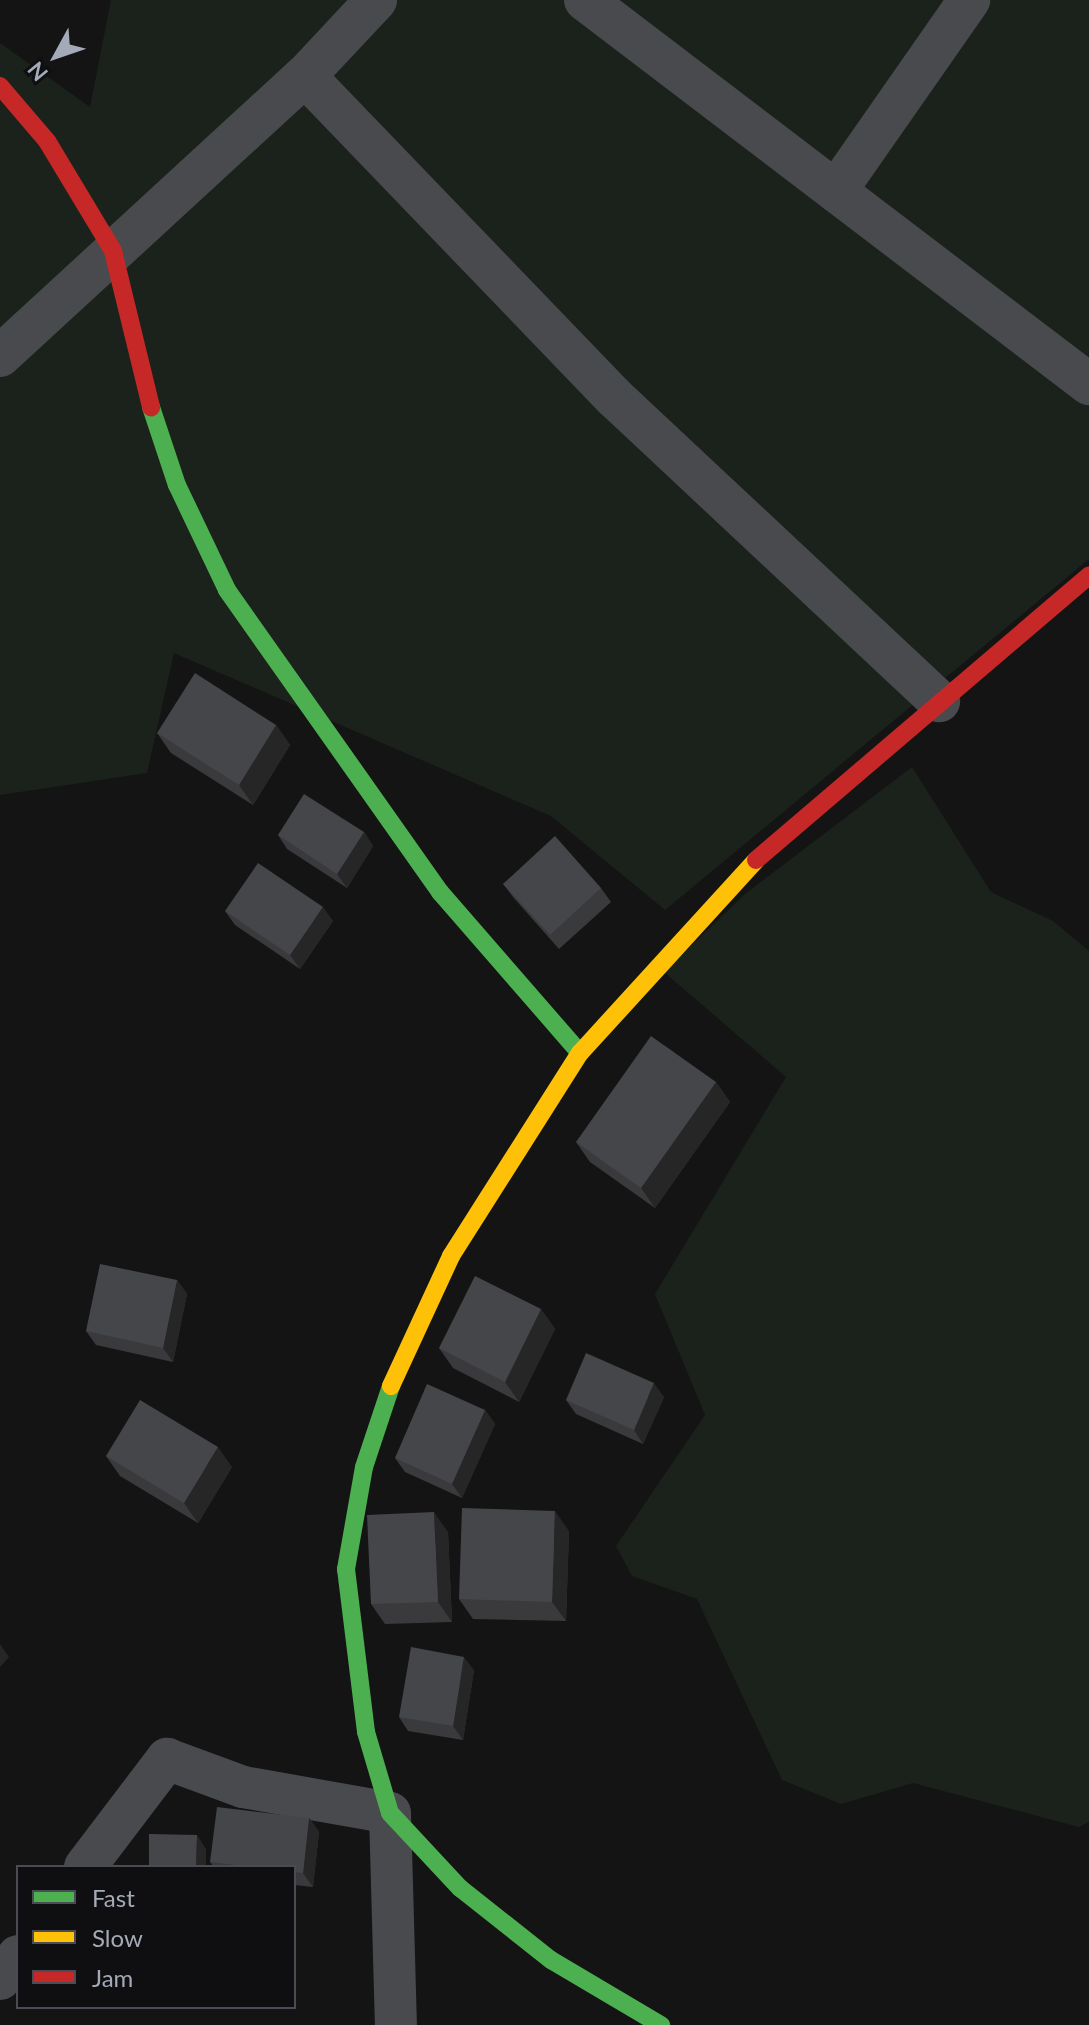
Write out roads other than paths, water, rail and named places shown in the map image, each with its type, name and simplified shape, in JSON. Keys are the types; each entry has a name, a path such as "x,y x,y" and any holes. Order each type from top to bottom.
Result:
{"street":[{"path":"0,356 305,76 376,0"},
{"path":"585,0 1089,384"},
{"path":"836,191 969,0"},
{"path":"305,76 581,365 939,701"},
{"path":"0,86 47,141 113,251 140,375 177,485 227,590 440,892 580,1053"},
{"path":"396,2025 390,1813 358,1690 346,1569 364,1467 399,1362 451,1256 580,1053 742,872 1089,576"},
{"path":"87,1865 167,1759 243,1787 390,1813 460,1888 551,1960 661,2025"},
{"path":"0,1979 16,1959"}]}
